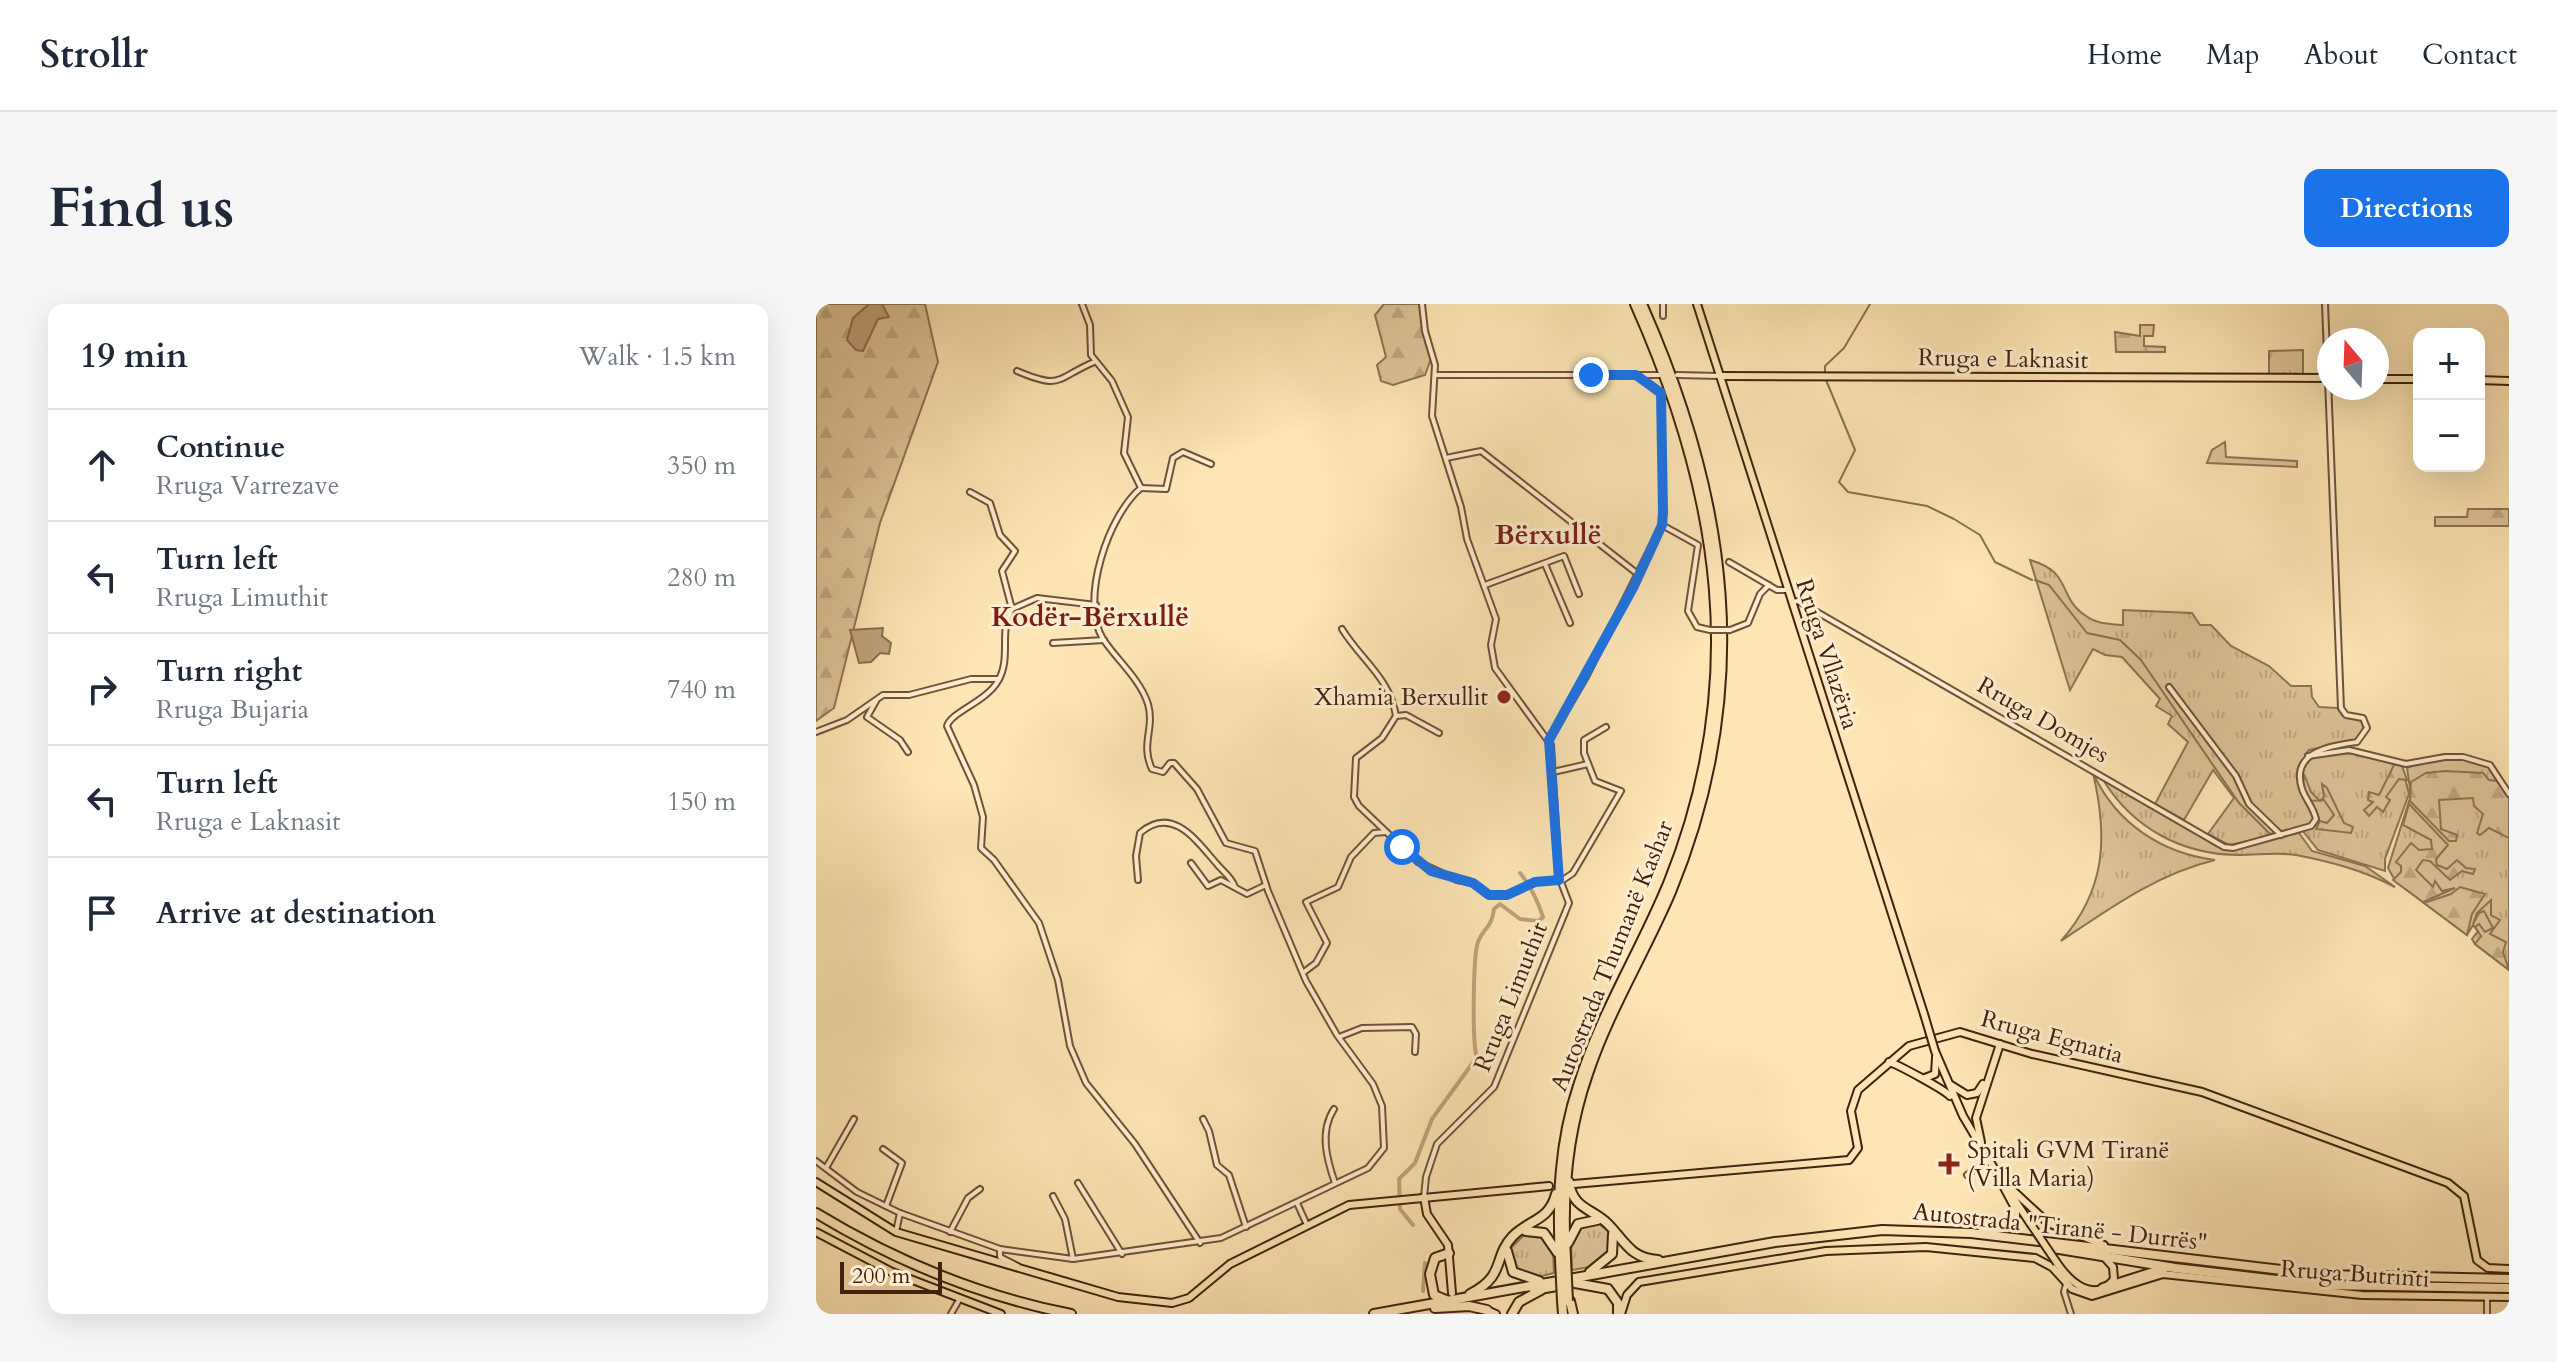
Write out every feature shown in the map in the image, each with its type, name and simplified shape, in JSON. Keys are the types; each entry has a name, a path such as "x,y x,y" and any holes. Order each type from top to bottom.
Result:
{"highway":[{"name":"Autostrada Thumanë Kashar","path":"1566,1314 1563,1260 1565,1180 1572,1118 1587,1060 1651,921 1683,842 1705,748 1715,665 1714,584 1700,484 1672,392 1635,304"},
{"name":"Autostrada Thumanë Kashar","path":"1572,1118 1598,1048 1677,876 1704,791 1716,717 1722,633 1716,545 1700,461 1679,392 1642,304"},
{"path":"1572,1118 1569,1183 1582,1209 1606,1222 1626,1248 1643,1257 1659,1260 1711,1254"},
{"path":"1449,1253 1433,1260 1431,1281 1434,1295 1454,1298 1493,1278 1513,1237 1549,1211 1572,1118"},
{"path":"1971,1233 2003,1228 2013,1221 2015,1206 2000,1178"},
{"path":"816,1216 922,1273 1051,1314"},
{"path":"816,1216 932,1273 1009,1299 1071,1314"},
{"path":"1563,1260 1569,1237 1578,1224 1594,1219 1608,1226 1615,1243 1610,1258 1600,1267 1565,1280"},
{"path":"1563,1260 1551,1239 1537,1230 1520,1233 1508,1247 1508,1262 1517,1275 1608,1289 1618,1303 1620,1314"},
{"name":"Autostrada \"Tiranë - Durrës\"","path":"1397,1314 1543,1289 1565,1280 1850,1233 1971,1233 2352,1277 2509,1279"},
{"name":"Autostrada \"Tiranë - Durrës\"","path":"1374,1314 1454,1298 1801,1242 1882,1235 1968,1237 2175,1268 2321,1285 2509,1288"},
{"path":"2103,1288 2175,1268"},
{"path":"1512,1314 1519,1302 1543,1289"},
{"path":"1431,1308 1465,1306 1491,1313"}],"main road":[{"name":"Rruga Vllazëria","path":"1697,304 1936,1052 1957,1105 1988,1160"},
{"name":"Rruga e Laknasit","path":"1720,376 2317,378"},
{"path":"2389,379 2413,379"},
{"path":"2485,380 2509,381"},
{"name":"Rruga Egnatia","path":"1896,1063 1905,1049 1956,1032 2202,1092 2448,1183 2464,1196 2475,1256 2483,1266 2509,1269"},
{"path":"1985,1039 1995,1054"},
{"path":"1998,1043 1976,1118 1978,1135 1988,1160 2057,1263 2079,1287 2103,1288 2115,1274 2112,1264 2104,1257"},
{"path":"1946,1079 1961,1094 1977,1093 1983,1086 1995,1054 2010,1047"},
{"path":"1896,1063 1914,1074 1929,1078 1936,1072 1936,1052"},
{"path":"1896,1063 1918,1079 1941,1086 1957,1105"},
{"path":"1574,1184 1849,1160 1858,1148 1851,1111 1853,1097 1896,1063"},
{"path":"2000,1178 2048,1223 2076,1237 2118,1250"},
{"path":"816,1182 896,1232 1128,1299 1176,1303 1191,1297 1222,1269 1349,1205 1549,1186"},
{"path":"1424,1197 1427,1214 1446,1239 1454,1298"},
{"path":"816,1232 892,1272 1001,1314"},
{"path":"1620,1314 1627,1295 1639,1282 1855,1249 1926,1247 2035,1258 2052,1267 2066,1284 2079,1293 2096,1296 2163,1272"},
{"name":"Rruga Butrinti","path":"2163,1272 2362,1295 2509,1297"}],"street":[{"path":"1082,304 1090,325 1089,346 1094,362 1112,381 1128,417 1123,448 1141,488"},
{"path":"1422,304 1435,375 1432,416 1467,539 1496,619 1491,645 1495,668 1549,740 1586,677 1662,525 1662,395 1636,375"},
{"path":"1663,304 1663,316"},
{"path":"2325,304 2326,328"},
{"path":"1017,371 1047,382 1065,379 1094,362"},
{"path":"1435,375 1661,375"},
{"name":"Rruga e Laknasit","path":"1677,375 1720,376"},
{"path":"2308,756 2315,751 2362,740 2367,731 2365,720 2346,715 2341,708 2329,400"},
{"path":"1446,458 1481,451 1639,575"},
{"path":"816,1161 857,1192 900,1213 1000,1249 1073,1259 1200,1243 1246,1227 1376,1162 1384,1148 1385,1124 1373,1084 1339,1038 1304,972 1266,885 1255,851 1226,843 1197,789 1174,763 1170,763 1163,772 1152,769 1145,752 1151,725 1146,698 1104,640 1096,605 1104,544 1129,501 1141,488 1166,489 1173,458 1183,452 1211,464"},
{"path":"970,492 990,503 1000,535 1015,551 1002,571 1012,609"},
{"path":"1662,525 1698,545 1688,611 1697,627 1730,630 1748,623 1760,594 1769,585"},
{"path":"1485,585 1564,556 1579,594"},
{"path":"1729,562 1769,585 1788,590"},
{"path":"1545,564 1570,623"},
{"path":"1096,605 1037,598 1012,609 1004,624 1007,659 999,679 979,703 954,715 947,726 972,779 983,817 981,848 991,855 1039,923 1058,980 1070,1046 1086,1083 1135,1144 1200,1243"},
{"name":"Rruga Domjes","path":"1791,602 1798,601 2224,847 2311,826 2316,819 2301,783 2302,767 2308,756"},
{"path":"1342,629 1354,648 1377,670 1388,690 1396,716 1382,738 1356,758 1356,802 1431,871 1473,883 1489,895 1507,895 1535,882 1560,881 1573,873 1621,791 1598,784 1588,764 1584,740 1606,727"},
{"path":"1053,643 1104,640"},
{"path":"816,732 847,720 887,694 926,692 971,679 999,679"},
{"path":"2169,687 2236,776 2249,804 2281,835"},
{"path":"877,699 867,717 900,740 908,752"},
{"path":"1396,716 1406,715 1439,733"},
{"name":"Rruga Limuthit","path":"1424,1197 1426,1177 1437,1144 1494,1087 1547,951 1568,908 1560,881 1549,740"},
{"path":"2308,756 2349,750 2406,764 2463,757 2490,765 2509,794"},
{"path":"1553,772 1588,764"},
{"path":"1138,880 1136,856 1140,833 1152,824 1164,822 1177,824 1198,839 1235,887"},
{"path":"1304,972 1316,963 1327,943 1306,902 1338,887 1353,854 1374,833 1386,832"},
{"path":"1191,863 1208,886 1221,880 1247,894 1266,885"},
{"path":"1339,1038 1362,1028 1412,1027 1416,1034 1415,1052"},
{"path":"1334,1109 1329,1117 1325,1149 1335,1183"},
{"path":"826,1168 854,1119"},
{"path":"1203,1119 1217,1165 1230,1177 1246,1227"},
{"path":"883,1149 902,1163 886,1206"},
{"path":"1967,1175 1988,1160"},
{"path":"1078,1183 1122,1254"},
{"path":"950,1232 968,1198 980,1189"},
{"path":"1053,1196 1065,1219 1073,1259"},
{"path":"1297,1203 1307,1225"},
{"path":"896,1232 900,1213"},
{"path":"1000,1249 1000,1257 1015,1262 1017,1268"},
{"path":"2066,1284 2064,1292 2071,1314"},
{"path":"2487,1297 2487,1314"},
{"path":"951,1314 959,1300"}],"green space":[{"path":"816,304 925,304 938,362 880,523 834,708 816,721"},
{"path":"1384,304 1420,304 1431,359 1425,375 1393,385 1381,381 1377,365 1386,357 1375,315"},
{"path":"2140,325 2154,325 2153,336 2144,336 2144,346 2165,347 2165,352 2116,352 2115,332 2140,336"},
{"path":"2303,350 2303,376 2269,376 2269,351"},
{"path":"2225,442 2226,457 2297,461 2297,467 2207,463 2212,450"},
{"path":"2468,509 2509,509 2509,526 2435,526 2435,517 2467,517"},
{"path":"2030,560 2053,571 2077,609 2090,619 2123,625 2123,610 2192,613 2200,625 2211,625 2231,646 2269,666 2291,686 2311,686 2312,697 2319,707 2337,708 2343,716 2362,721 2364,731 2358,740 2309,750 2305,755 2308,758 2356,754 2402,766 2409,794 2385,859 2385,871 2318,850 2302,830 2229,845 2208,834 2234,798 2213,770 2184,820 2155,804 2188,742 2168,724 2172,716 2156,706 2160,699 2122,657 2105,655 2093,649 2070,690"},
{"path":"2459,758 2487,765 2509,798 2509,970 2475,944 2472,939 2478,931 2473,925 2467,935 2396,882 2388,868 2411,795 2407,768 2426,761"},
{"path":"2395,763 2402,766 2407,780 2399,779 2386,797 2390,800 2383,812 2377,807 2369,816 2364,810 2373,802 2368,800 2369,792 2379,795"},
{"path":"2093,773 2114,807 2142,833 2176,850 2215,860 2154,883 2061,941 2087,902 2100,862 2101,819"},
{"path":"2426,773 2483,773 2489,780 2497,781 2509,798 2509,838 2489,828 2480,835 2477,833 2483,814 2474,806 2473,798 2439,800 2441,829 2457,835 2456,841 2449,841 2410,801 2411,782"},
{"path":"2304,774 2311,792 2319,800 2310,801 2303,787"},
{"path":"2102,778 2225,849 2299,833 2312,851 2365,866 2395,887 2347,867 2296,855 2219,854 2179,844 2160,835 2128,811"},
{"path":"2322,784 2344,823 2353,827 2351,833 2316,829 2320,821 2327,823 2334,815 2321,800 2324,797"},
{"path":"2409,804 2448,845 2436,859 2437,865 2447,869 2457,860 2466,868 2475,869 2473,874 2462,871 2450,880 2430,861 2423,860 2416,870 2433,887 2435,881 2442,891 2455,888 2423,902 2393,880 2401,872 2401,866 2396,862 2411,843 2419,850 2432,849 2431,840 2403,825"},
{"path":"2460,887 2485,894 2472,914 2467,935 2424,903 2451,894"},
{"path":"2491,900 2491,915 2500,920 2490,934 2506,942 2503,952 2509,970 2475,944 2481,936 2475,927 2479,924 2485,932 2493,928 2484,911 2479,913 2473,924 2477,913"},
{"path":"1598,1223 1609,1232 1611,1250 1595,1266 1572,1270 1571,1242 1578,1227"},
{"path":"1526,1233 1542,1235 1553,1253 1554,1273 1538,1277 1516,1271 1511,1248"}],"shaded area":[{"path":"869,304 882,304 889,317 878,319 863,351 856,350 847,340 853,318"},
{"path":"883,628 882,636 891,643 889,654 880,653 871,662 859,663 850,630"}],"waterway":[{"path":"1825,374 1825,366 1844,348 1870,304"},
{"path":"1826,380 1855,450 1839,482 1848,492 1927,506 1980,535 1995,562 2032,580"},
{"path":"2035,580 2049,585 2087,633 2120,640 2141,660 2239,803 2270,834"},
{"path":"1413,1225 1400,1209 1399,1179 1415,1163 1432,1119 1477,1057 1474,1000 1478,942 1491,921 1494,909 1500,904 1520,919 1539,921 1543,917 1534,894 1520,873"},
{"path":"1423,1291 1425,1263"}],"place":[{"name":"Xhamia Berxullit","path":"1504,697"},
{"name":"Spitali GVM Tiranë (Villa Maria)","path":"1949,1164"}],"district":[{"name":"Bërxullë","path":"1548,535"},
{"name":"Kodër-Bërxullë","path":"1090,617"}],"route":[{"path":"1402,847 1431,871 1478,885 1489,895 1507,895 1535,882 1559,880 1549,740 1634,586 1655,543 1663,512 1661,393 1636,375 1591,375"}]}
